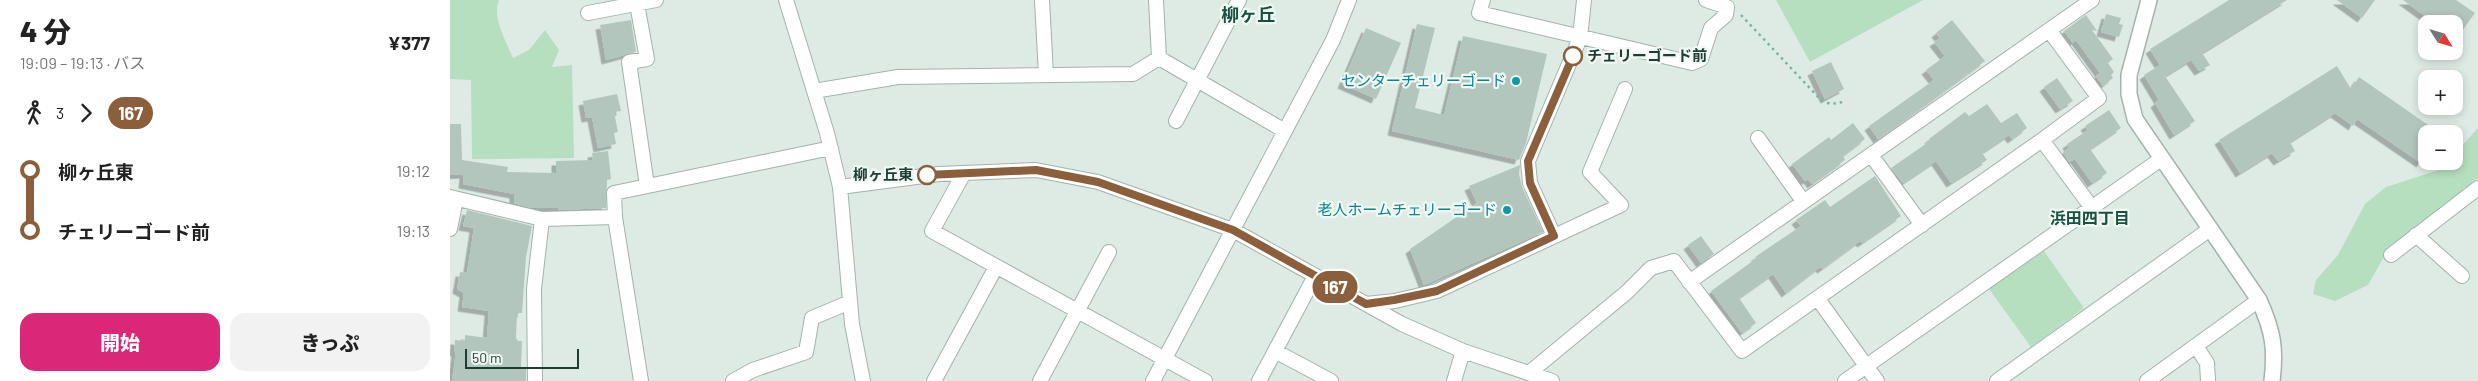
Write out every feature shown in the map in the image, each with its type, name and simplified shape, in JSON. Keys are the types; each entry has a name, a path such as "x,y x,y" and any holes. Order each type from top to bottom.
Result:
{"street":[{"path":"588,13 656,0"},
{"path":"786,0 814,91 840,187 850,302 863,381"},
{"path":"1042,0 1046,75"},
{"path":"1156,0 1159,58"},
{"path":"1176,121 1239,0"},
{"path":"1153,381 1333,40 1349,0"},
{"path":"1483,0 1479,13 1692,63 1701,59 1711,28 1726,14 1727,6 1706,0"},
{"path":"1554,236 1530,183 1528,161 1580,38 1584,0"},
{"path":"1689,282 2092,0"},
{"path":"2149,0 2129,75 2129,94 2135,119 2259,300 2268,320 2275,353 2272,381"},
{"path":"637,4 647,59 629,62 647,186"},
{"path":"1528,373 1627,292 1651,268 1674,261 1742,352 2099,98 2049,30"},
{"path":"814,91 898,77 1134,74 1159,58"},
{"path":"1159,58 1284,131"},
{"path":"1366,304 1437,291 1621,205 1590,172 1625,89"},
{"path":"1758,138 1803,201"},
{"path":"2042,140 2092,208"},
{"path":"641,381 615,217 614,193 830,148"},
{"path":"1870,155 1922,225"},
{"path":"1845,381 2161,159"},
{"path":"840,187 938,174 1036,170 1098,182 1233,230 1402,324 1463,352 1552,381"},
{"path":"964,173 932,232 1205,381"},
{"path":"2390,255 2478,188"},
{"path":"450,229 453,198 542,219 615,217"},
{"path":"535,381 534,289 542,219"},
{"path":"1997,381 2210,229"},
{"path":"2416,235 2462,276"},
{"path":"1040,381 1109,252"},
{"path":"934,381 996,267"},
{"path":"1259,381 1315,276"},
{"path":"1818,299 1877,381"},
{"path":"2146,381 2259,300"},
{"path":"733,381 753,370 806,352 812,318 850,302"},
{"path":"2196,346 2207,363 2208,381"},
{"path":"1275,351 1332,381"},
{"path":"1454,381 1463,352"}],"path":[{"path":"1727,6 1735,9 1822,101 1831,104 1843,102"}],"green space":[{"path":"450,0 499,0 497,14 513,58 529,50 545,30 559,50 552,67 572,65 574,158 472,159 471,80 450,79"},
{"path":"1776,0 1923,0 1810,62"},
{"path":"2478,128 2478,178 2385,255 2368,285 2335,301 2313,294 2316,280 2338,255 2365,204 2386,187 2439,170 2463,170 2463,145"},
{"path":"2044,251 2084,308 2031,347 1989,289"}],"building":[{"path":"2229,0 2287,0 2202,53 2210,65 2199,71 2191,60 2165,76 2195,121 2174,135 2155,103 2159,100 2144,75 2160,65 2150,49"},
{"path":"2337,0 2375,0 2362,18"},
{"path":"2403,0 2456,0 2475,13 2463,30 2463,15 2424,15"},
{"path":"2106,14 2121,18 2119,24 2123,25 2119,37 2101,32"},
{"path":"2086,15 2097,31 2092,30 2113,59 2108,63 2114,72 2111,75 2113,78 2103,86 2096,76 2100,73 2076,40 2073,43 2064,31"},
{"path":"631,20 636,52 606,60 600,25"},
{"path":"1952,20 1985,61 1878,139 1869,126 1934,80 1926,70 1945,56 1934,42 1940,38 1936,33"},
{"name":"センターチェリーゴード","path":"1417,24 1435,28 1415,108 1444,115 1463,36 1547,54 1526,143 1519,160 1392,131"},
{"path":"1366,28 1401,43 1376,99 1342,84"},
{"path":"1831,62 1844,89 1825,99 1812,71"},
{"path":"2337,66 2351,89 2359,77 2428,125 2418,125 2418,161 2357,119 2353,126 2335,113 2290,142 2295,151 2278,161 2272,153 2240,173 2219,140"},
{"path":"2057,78 2073,101 2060,109 2044,87"},
{"path":"617,94 621,111 614,112 618,132 614,133 616,144 598,148 592,117 586,118 583,101"},
{"path":"1987,104 2001,123 2017,113 2027,128 2012,139 2009,135 1982,153 1987,160 1951,183 1936,161 1903,183 1891,168 1930,141 1929,139 1965,112 1969,116"},
{"path":"2109,110 2121,128 2090,149 2107,173 2092,183 2075,159 2069,162 2063,152 2069,148 2067,144 2088,130 2085,126"},
{"path":"1853,123 1865,139 1843,156 1845,160 1812,184 1808,179 1805,181 1792,164 1829,137 1831,140"},
{"path":"450,124 461,124 462,160 508,167 507,172 556,173 556,161 593,160 592,153 608,151 611,179 607,180 606,208 558,210 558,208 532,208 514,203 514,194 463,184 464,174 450,175"},
{"path":"1520,165 1519,174 1522,187 1543,232 1424,285 1410,249 1477,203 1469,186"},
{"path":"1875,176 1901,216 1862,243 1860,241 1822,269 1820,267 1786,293 1773,274 1739,298 1756,323 1742,333 1711,291 1757,258 1755,257 1801,226 1796,220 1825,200 1830,207"},
{"path":"467,210 532,226 526,257 522,313 517,313 516,338 518,341 522,341 521,367 526,367 526,381 452,381 456,352 454,352 455,340 465,341 465,335 487,338 489,311 462,307 464,293 457,289 460,272 467,273 474,228 463,226"},
{"path":"1701,236 1714,254 1701,263 1688,245"}],"bus line":[{"name":"167","path":"927,175 1036,170 1098,182 1233,230 1366,304 1394,300 1437,291 1554,236 1530,183 1528,161 1573,56"}],"place":[{"name":"チェリーゴード前","path":"1573,56"},
{"name":"センターチェリーゴード","path":"1516,81"},
{"name":"柳ヶ丘東","path":"927,175"},
{"name":"老人ホームチェリーゴード","path":"1507,210"}],"district":[{"name":"柳ヶ丘","path":"1248,15"},
{"name":"浜田四丁目","path":"2090,218"}]}
